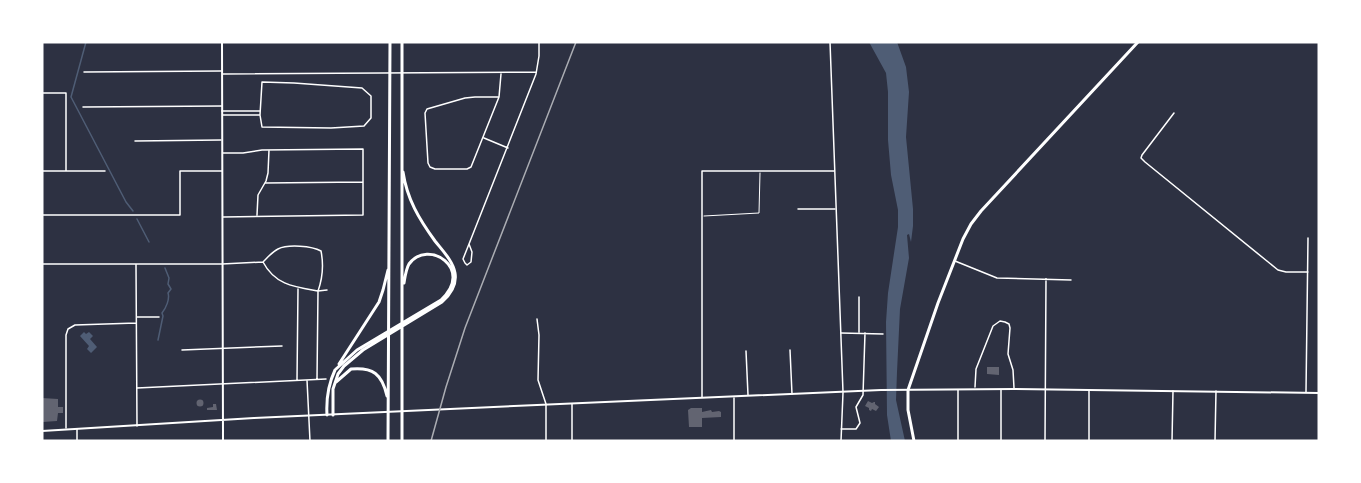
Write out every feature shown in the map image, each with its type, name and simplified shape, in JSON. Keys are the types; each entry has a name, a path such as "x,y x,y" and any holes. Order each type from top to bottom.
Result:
{"main road":[{"path":"222,42 224,441"},
{"path":"388,441 390,42"},
{"path":"402,42 402,441"},
{"path":"914,441 908,410 908,390 965,234 976,217 1138,42"},
{"path":"336,369 357,350 409,321 447,297 453,290 456,280 454,268 419,218 405,185 401,162"},
{"path":"402,289 407,268 414,259 422,255 444,259 453,274 452,286 446,296 409,321"},
{"path":"327,415 327,393 330,381 348,348 379,302 389,262"},
{"path":"333,415 332,394 338,374 349,361 381,337"},
{"path":"335,383 351,369 366,369 379,375 388,401"},
{"path":"42,431 380,412 881,390 1173,390 1319,393"}],"street":[{"path":"469,244 472,258 470,264 467,265 463,260 469,244 508,148 536,72 539,42"},
{"path":"830,42 843,392 841,441"},
{"path":"84,72 536,72"},
{"path":"499,97 475,97 427,109 425,113 430,167 467,169 471,167 499,97 501,73"},
{"path":"262,82 362,88 371,96 371,118 364,126 262,127 260,113 262,82"},
{"path":"42,93 66,93 66,171"},
{"path":"83,107 222,106"},
{"path":"222,113 260,113"},
{"path":"1174,113 1142,155 1145,162 1278,270 1308,272"},
{"path":"483,138 508,148"},
{"path":"135,141 222,140"},
{"path":"222,153 269,149 363,149 363,215 223,217"},
{"path":"257,216 258,195 269,170 269,149"},
{"path":"42,171 105,171"},
{"path":"42,215 180,215 180,171 222,171"},
{"path":"702,398 702,171 834,171"},
{"path":"265,183 363,182"},
{"path":"798,209 836,209"},
{"path":"1306,393 1308,238"},
{"path":"42,264 136,265 264,262 279,248 286,246 318,249 321,251 323,262 323,277 318,291 317,379"},
{"path":"954,261 997,278 1071,280"},
{"path":"264,262 275,278 298,288 327,290"},
{"path":"136,265 137,426"},
{"path":"1045,441 1046,279"},
{"path":"297,380 298,288"},
{"path":"858,297 859,333"},
{"path":"136,317 159,317"},
{"path":"537,319 538,380 546,404 546,441"},
{"path":"975,389 976,369 993,326 1000,321 1009,324 1010,328 1008,354 1013,370 1014,389"},
{"path":"66,429 66,336 68,329 75,325 136,322"},
{"path":"840,332 883,334"},
{"path":"841,429 856,429 860,423 856,407 863,392 865,333"},
{"path":"182,350 282,346"},
{"path":"790,350 792,394"},
{"path":"746,351 748,396"},
{"path":"137,388 326,379"},
{"path":"307,380 310,441"},
{"path":"958,389 958,441"},
{"path":"1001,389 1001,441"},
{"path":"1089,390 1089,441"},
{"path":"1172,441 1173,390"},
{"path":"1215,441 1216,391"},
{"path":"734,397 734,441"},
{"path":"572,403 572,441"},
{"path":"77,429 77,441"}],"lane":[{"path":"702,216 759,213 760,171"}],"water":[{"path":"869,42 897,42 906,67 909,92 906,137 913,226 911,242 909,234 907,235 909,258 900,309 896,400 905,441 891,441 887,415 886,322 898,227 898,210 891,175 886,73"},
{"path":"84,332 86,334 89,332 93,336 90,339 97,347 91,353 87,349 89,346 80,336"}],"building":[{"path":"987,367 999,367 999,375 987,374"},
{"path":"42,398 58,399 58,407 63,407 63,413 58,413 57,421 43,422"},
{"path":"200,399 204,403 200,407 196,403"},
{"path":"868,401 875,402 879,407 876,411 872,409 871,411 865,406"},
{"path":"213,404 216,404 217,410 207,410 213,407"},
{"path":"702,408 702,412 719,411 721,417 702,418 702,427 689,427 688,410"}],"waterway":[{"path":"86,42 71,97 126,202 133,211"},
{"path":"137,219 149,242"},
{"path":"158,340 162,313 171,289 165,268"}],"railway":[{"path":"431,441 465,328 576,42"}]}
